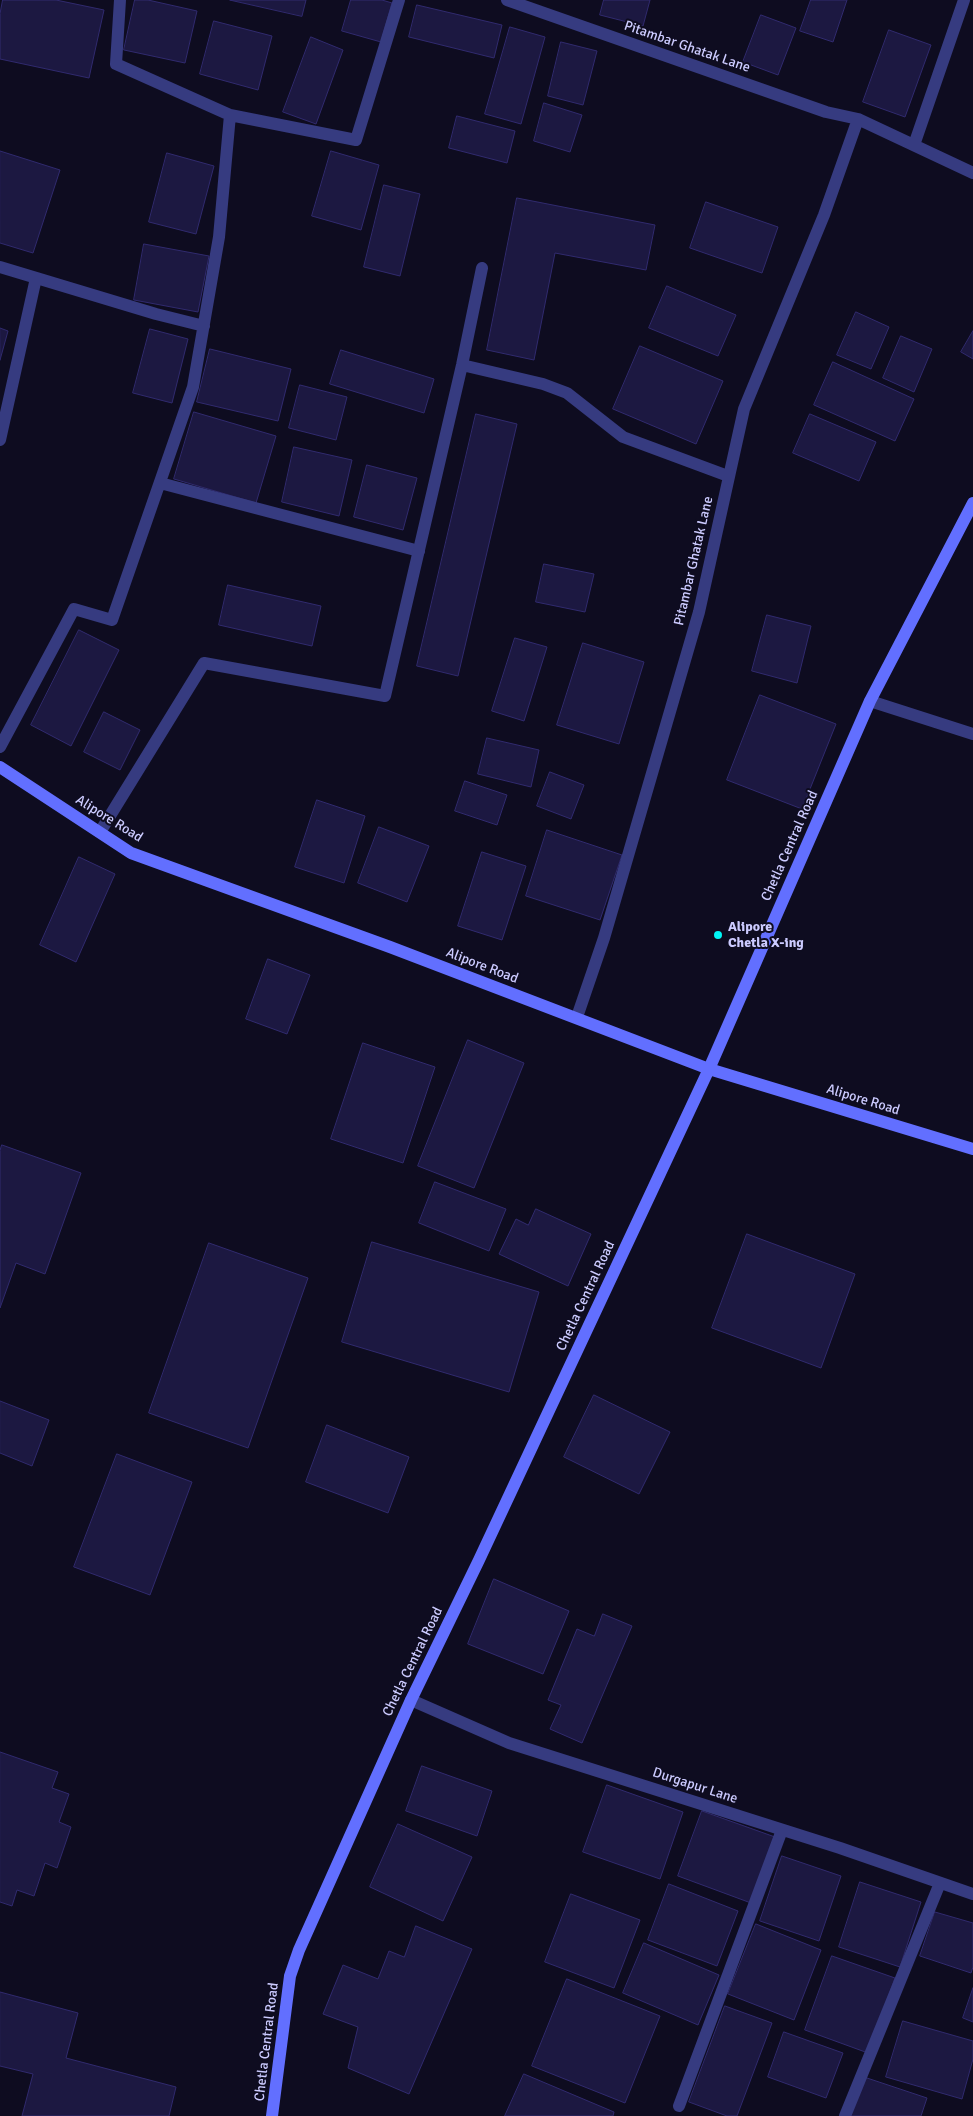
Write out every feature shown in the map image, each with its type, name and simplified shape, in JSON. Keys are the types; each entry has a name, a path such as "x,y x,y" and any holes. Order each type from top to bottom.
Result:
{"main road":[{"name":"Chetla Central Road","path":"272,2116 290,1976 302,1941 411,1700 479,1560 709,1069 870,701 973,503"},
{"name":"Alipore Road","path":"0,767 131,853 577,1017 709,1069 973,1149"}],"street":[{"path":"120,0 116,64 230,116 356,140 399,0"},
{"name":"Pitambar Ghatak Lane","path":"507,0 826,112 858,119 973,173"},
{"path":"914,145 964,0"},
{"path":"0,746 74,609 112,620 193,387 219,238 230,116"},
{"name":"Pitambar Ghatak Lane","path":"577,1017 604,938 699,612 744,409 824,215 858,119"},
{"path":"0,267 156,314 204,326"},
{"path":"100,832 204,663 385,696 462,366 482,268"},
{"path":"0,440 36,278"},
{"path":"462,366 543,384 567,393 585,405 623,437 728,476"},
{"path":"160,483 419,551"},
{"path":"870,701 973,734"},
{"name":"Durgapur Lane","path":"411,1700 509,1743 782,1830 973,1894"},
{"path":"679,2106 782,1830"},
{"path":"845,2116 940,1883"}],"building":[{"path":"3,0 56,0 104,10 89,78 0,59 0,14"},
{"path":"135,0 148,0 197,11 185,63 124,50"},
{"path":"230,0 306,0 302,16"},
{"path":"351,0 382,0 392,3 381,42 342,31"},
{"path":"604,0 650,0 643,26 600,15"},
{"path":"811,0 847,0 833,42 800,31"},
{"path":"417,5 502,25 494,58 409,37"},
{"path":"761,15 796,28 778,75 743,62"},
{"path":"214,21 272,36 258,90 200,74"},
{"path":"510,27 545,37 521,124 485,114"},
{"path":"889,30 931,45 905,117 863,102"},
{"path":"311,37 343,50 316,124 283,112"},
{"path":"561,42 597,51 583,105 548,96"},
{"path":"544,103 582,115 570,152 534,141"},
{"path":"457,116 515,131 507,163 449,148"},
{"path":"0,151 60,170 33,253 0,243"},
{"path":"331,151 379,165 361,230 312,216"},
{"path":"167,153 214,166 196,234 149,222"},
{"path":"384,185 420,194 400,276 364,267"},
{"path":"517,198 655,225 646,270 555,253 534,360 487,350"},
{"path":"706,202 778,227 762,273 690,248"},
{"path":"144,244 209,256 198,312 134,300"},
{"path":"667,286 736,315 718,356 649,328"},
{"path":"856,312 889,327 871,369 837,355"},
{"path":"0,328 8,331 0,360"},
{"path":"150,329 188,339 172,403 133,393"},
{"path":"973,331 973,359 961,352"},
{"path":"901,336 932,349 914,392 883,378"},
{"path":"640,346 723,381 696,444 613,409"},
{"path":"210,349 291,369 278,421 197,402"},
{"path":"341,350 434,379 424,413 330,384"},
{"path":"833,362 914,399 895,441 814,405"},
{"path":"300,385 347,397 336,440 289,428"},
{"path":"194,412 276,436 256,503 174,479"},
{"path":"476,414 517,424 458,676 417,666"},
{"path":"810,414 876,442 859,481 793,453"},
{"path":"294,447 352,460 339,516 282,502"},
{"path":"367,465 417,478 403,530 354,517"},
{"path":"544,564 594,574 585,612 536,602"},
{"path":"228,585 321,606 312,646 219,625"},
{"path":"767,615 811,626 797,683 752,671"},
{"path":"79,630 119,650 71,746 31,725"},
{"path":"515,638 547,647 524,721 492,711"},
{"path":"583,643 644,662 619,744 557,725"},
{"path":"760,695 836,724 802,809 727,780"},
{"path":"104,712 140,730 120,770 84,752"},
{"path":"487,738 539,750 531,787 478,774"},
{"path":"550,772 584,785 571,819 537,806"},
{"path":"465,781 507,795 497,825 455,811"},
{"path":"317,800 365,816 344,883 295,867"},
{"path":"379,827 429,846 407,902 358,883"},
{"path":"547,830 622,855 600,920 526,896"},
{"path":"482,852 526,866 502,940 458,926"},
{"path":"79,857 115,874 76,962 40,945"},
{"path":"268,959 310,975 287,1034 246,1019"},
{"path":"468,1040 524,1063 474,1188 418,1166"},
{"path":"363,1043 435,1067 403,1163 331,1139"},
{"path":"2,1145 81,1173 45,1274 16,1263 0,1308 0,1151"},
{"path":"435,1182 506,1209 489,1251 419,1223"},
{"path":"536,1209 591,1234 568,1286 499,1254 516,1219 528,1225"},
{"path":"747,1234 855,1274 821,1368 712,1328"},
{"path":"372,1242 539,1292 509,1392 342,1342"},
{"path":"209,1243 308,1278 248,1448 149,1413"},
{"path":"594,1395 670,1432 639,1494 564,1457"},
{"path":"0,1401 49,1420 32,1466 0,1453"},
{"path":"327,1425 409,1457 388,1513 306,1482"},
{"path":"117,1454 192,1482 150,1595 74,1567"},
{"path":"494,1579 569,1611 543,1674 468,1644"},
{"path":"603,1614 632,1626 582,1743 550,1729 561,1705 548,1700 577,1629 594,1636"},
{"path":"0,1752 58,1772 52,1788 69,1794 59,1822 71,1827 57,1868 45,1863 34,1896 17,1890 12,1906 0,1902"},
{"path":"422,1766 492,1791 477,1836 406,1811"},
{"path":"607,1785 683,1812 660,1879 583,1852"},
{"path":"702,1811 775,1837 751,1903 678,1876"},
{"path":"398,1824 472,1857 443,1921 370,1887"},
{"path":"782,1856 841,1876 819,1941 760,1921"},
{"path":"860,1882 921,1902 900,1967 839,1947"},
{"path":"669,1884 738,1911 717,1966 648,1940"},
{"path":"571,1894 640,1920 614,1988 545,1962"},
{"path":"935,1912 973,1923 973,1967 971,1973 920,1956"},
{"path":"756,1924 821,1950 794,2020 728,1994"},
{"path":"416,1926 472,1949 409,2094 348,2068 358,2027 323,2014 343,1965 378,1979 389,1951 404,1957"},
{"path":"644,1943 719,1975 698,2025 623,1993"},
{"path":"832,1956 895,1978 868,2053 805,2030"},
{"path":"567,1979 660,2016 625,2103 532,2066"},
{"path":"973,1988 973,2022 963,2018"},
{"path":"0,1992 78,2013 66,2058 176,2087 169,2116 22,2116 33,2074 0,2066"},
{"path":"725,2006 772,2023 737,2116 727,2116 689,2102"},
{"path":"903,2021 973,2041 973,2059 962,2099 886,2077"},
{"path":"784,2032 843,2053 826,2098 768,2077"},
{"path":"524,2074 614,2112 613,2116 505,2116"},
{"path":"864,2077 927,2098 921,2116 851,2116"}],"place":[{"name":"Alipore Chetla X-ing","path":"718,935"}]}
